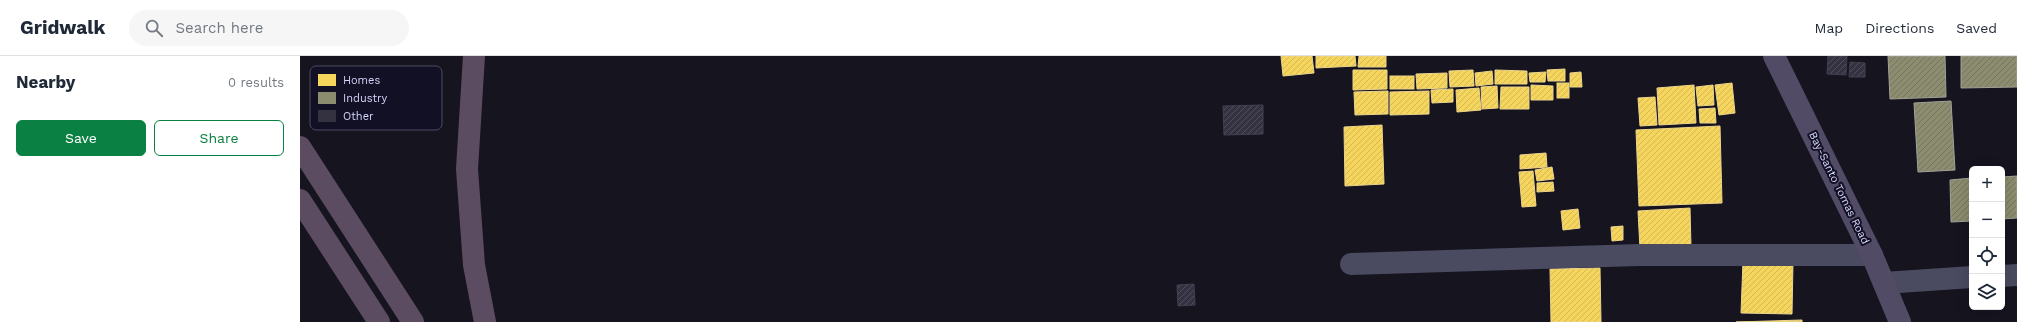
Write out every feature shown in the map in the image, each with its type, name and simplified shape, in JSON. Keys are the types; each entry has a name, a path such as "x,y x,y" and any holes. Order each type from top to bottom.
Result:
{"highway":[{"path":"474,56 467,169 474,265 485,322"},
{"path":"300,147 413,322"},
{"path":"300,200 378,322"}],"main road":[{"name":"Bay-Santo Tomas Road","path":"1774,56 1872,255 1900,322"}],"street":[{"path":"1351,264 1639,255 1872,255"},
{"path":"2005,276 2017,275"},
{"path":"1884,283 1969,277"}],"building: Homes":[{"path":"1281,56 1312,56 1314,73 1283,76"},
{"path":"1316,56 1355,56 1356,66 1316,68"},
{"path":"1359,56 1386,56 1386,67 1358,67"},
{"path":"1565,69 1565,81 1548,81 1547,70"},
{"path":"1353,70 1387,70 1387,89 1353,90"},
{"path":"1473,70 1474,86 1450,87 1449,71"},
{"path":"1495,70 1527,71 1527,84 1495,84"},
{"path":"1492,71 1493,84 1476,86 1475,73"},
{"path":"1546,72 1545,82 1530,82 1529,73"},
{"path":"1581,72 1582,87 1570,87 1570,73"},
{"path":"1447,73 1447,88 1417,89 1416,74"},
{"path":"1390,76 1414,76 1414,89 1390,89"},
{"path":"1557,83 1569,83 1569,98 1557,98"},
{"path":"1732,83 1735,113 1719,115 1715,85"},
{"path":"1531,85 1553,86 1553,100 1531,100"},
{"path":"1694,85 1696,123 1659,125 1657,88"},
{"path":"1713,85 1714,105 1698,106 1696,87"},
{"path":"1497,86 1498,108 1482,109 1481,87"},
{"path":"1501,87 1529,87 1529,109 1500,109"},
{"path":"1479,88 1481,110 1457,112 1456,90"},
{"path":"1453,89 1453,102 1432,103 1431,90"},
{"path":"1388,91 1388,114 1355,115 1354,92"},
{"path":"1429,91 1429,114 1390,115 1390,92"},
{"path":"1655,97 1657,125 1640,126 1638,98"},
{"path":"1715,108 1716,123 1700,123 1699,109"},
{"path":"1382,125 1384,184 1345,186 1344,127"},
{"path":"1720,126 1722,203 1639,206 1636,130"},
{"path":"1546,153 1547,167 1520,169 1520,155"},
{"path":"1552,167 1554,179 1537,181 1535,170"},
{"path":"1533,171 1536,206 1522,207 1519,172"},
{"path":"1553,182 1554,191 1537,192 1537,183"},
{"path":"1690,208 1691,247 1640,249 1638,211"},
{"path":"1578,209 1580,228 1563,230 1561,211"},
{"path":"1623,226 1623,240 1612,241 1611,227"},
{"path":"1743,261 1793,262 1792,314 1741,313"},
{"path":"1600,268 1601,322 1551,322 1550,269"},
{"path":"1802,320 1802,322 1736,322"}],"building: Industry":[{"path":"1888,56 1945,56 1946,97 1890,99"},
{"path":"1961,56 2017,56 2017,87 1961,88"},
{"path":"1951,101 1955,170 1918,172 1914,103"},
{"path":"2017,176 2017,218 2005,219 2005,177"},
{"path":"1969,178 1969,221 1951,222 1950,180"}],"building: Other":[{"path":"1828,56 1847,56 1846,75 1827,74"},
{"path":"1850,62 1865,63 1865,77 1849,77"},
{"path":"1263,105 1263,134 1224,135 1223,106"},
{"path":"1194,284 1195,305 1178,306 1177,285"}]}
